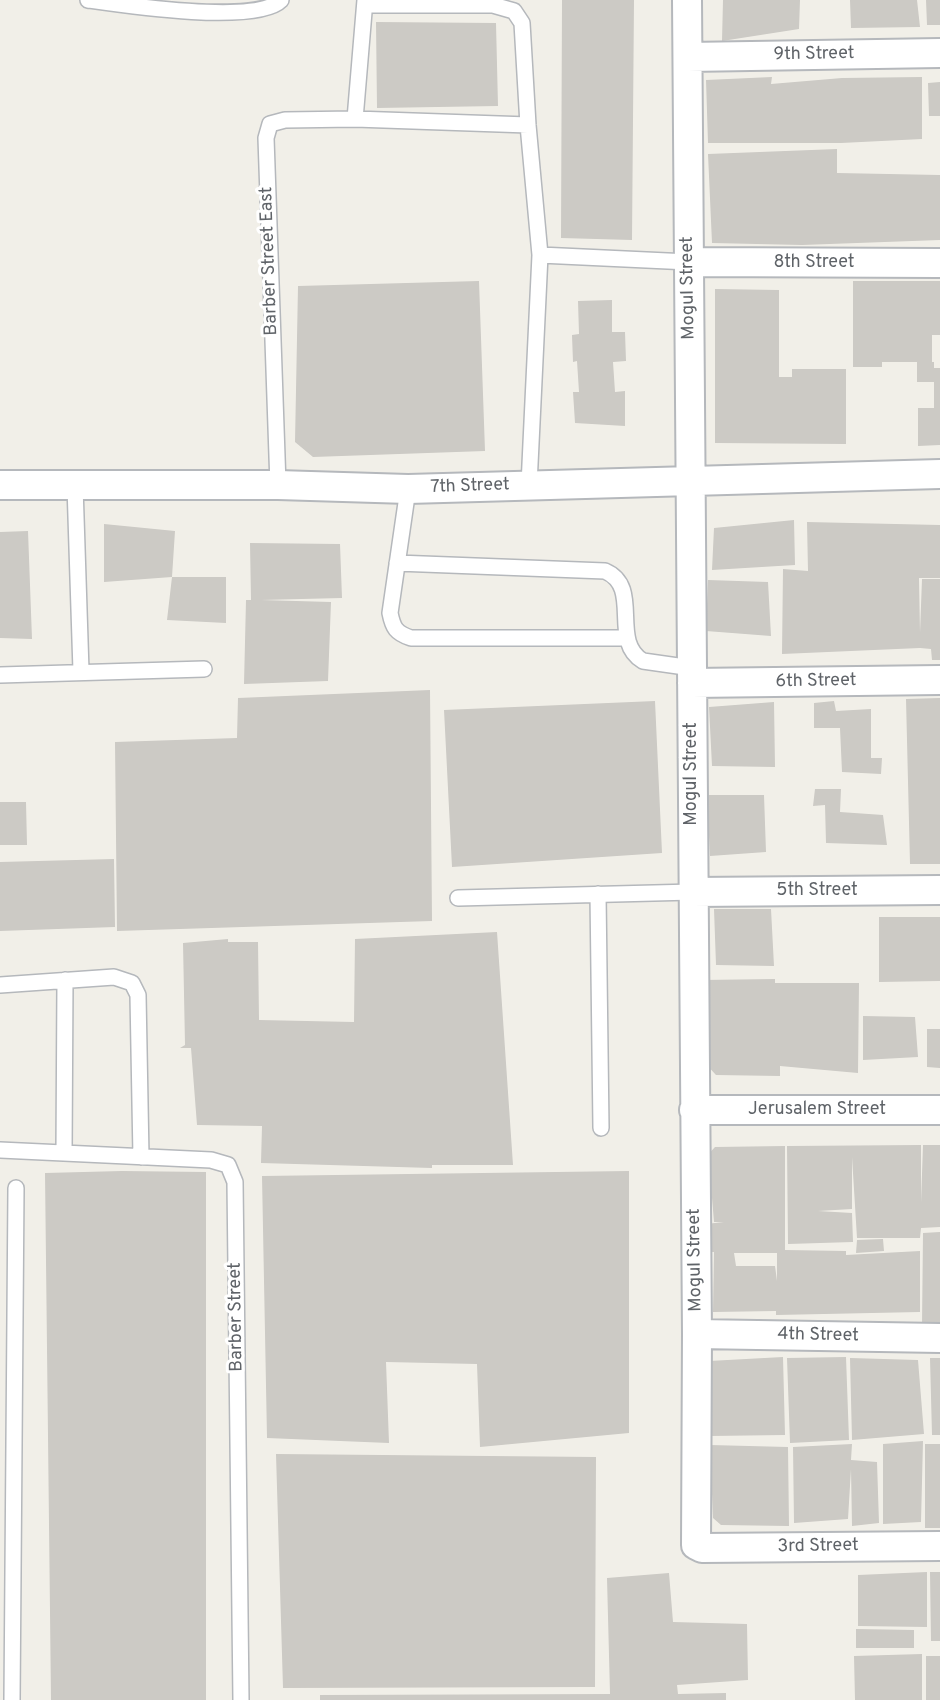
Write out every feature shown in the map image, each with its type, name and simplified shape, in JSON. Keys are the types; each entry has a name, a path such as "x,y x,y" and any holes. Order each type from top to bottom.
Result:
{"street":[{"name":"Mogul Street","path":"687,0 697,1547"},
{"name":"9th Street","path":"688,57 940,53"},
{"name":"8th Street","path":"689,262 940,263"},
{"name":"7th Street","path":"0,485 278,484 408,489 940,474"},
{"name":"6th Street","path":"692,675 940,680"},
{"name":"5th Street","path":"693,892 940,890"},
{"name":"Jerusalem Street","path":"694,1110 940,1110"},
{"name":"4th Street","path":"697,1334 940,1338"},
{"name":"3rd Street","path":"697,1547 940,1546"}],"lane":[{"path":"88,0 253,10 277,4 281,0"},
{"path":"528,125 355,119 365,3 493,5 514,11 522,23 528,125 540,255 529,485"},
{"name":"Barber Street East","path":"278,484 266,138 270,124 285,120 355,119"},
{"path":"540,255 689,262"},
{"path":"75,486 81,671"},
{"path":"408,489 390,613 393,627 400,634 411,638 627,638"},
{"path":"397,562 605,571 617,576 622,584 627,638 636,657 692,675"},
{"path":"0,675 204,669"},
{"path":"458,898 693,892"},
{"path":"598,894 601,1128"},
{"path":"0,985 114,977 132,983 138,995 141,1157"},
{"path":"64,1153 65,980"},
{"name":"Barber Street","path":"0,1150 220,1162 228,1165 235,1182 241,1700"},
{"path":"12,1700 16,1188"}],"building":[{"path":"562,0 634,0 632,240 561,238"},
{"path":"723,0 800,0 799,29 722,41"},
{"path":"850,0 917,0 920,27 851,28"},
{"path":"926,0 940,0 940,25 927,25"},
{"path":"376,22 496,23 498,106 377,108"},
{"path":"772,77 771,84 842,78 922,77 922,139 841,143 708,143 706,80"},
{"path":"940,82 940,116 929,116 928,83"},
{"path":"837,149 837,173 940,175 940,240 802,245 712,243 708,154"},
{"path":"479,281 485,451 313,457 295,442 298,286"},
{"path":"853,281 940,281 940,335 932,335 932,362 934,362 934,368 940,368 940,445 918,446 918,408 934,408 934,382 917,382 917,362 882,362 882,367 853,367"},
{"path":"715,289 779,290 779,377 792,377 792,369 846,369 846,444 715,443"},
{"path":"612,300 612,332 625,332 626,361 613,362 615,392 625,391 625,426 575,423 573,392 579,392 577,361 573,362 572,335 579,334 578,301"},
{"path":"794,520 795,565 712,570 714,528"},
{"path":"807,522 940,525 940,578 919,578 920,633 922,579 940,579 940,660 932,660 931,649 920,648 782,654 783,569 808,571"},
{"path":"104,524 175,531 172,577 104,582"},
{"path":"28,531 32,639 0,638 0,532"},
{"path":"250,543 340,544 342,598 261,600 331,602 328,681 244,684 246,600 251,600"},
{"path":"172,577 226,577 226,623 167,620"},
{"path":"708,580 768,582 771,636 706,631"},
{"path":"430,690 432,921 117,931 115,742 237,738 238,698"},
{"path":"940,698 940,864 910,864 906,699"},
{"path":"655,701 662,853 452,867 444,710"},
{"path":"834,701 836,711 871,709 871,758 882,758 881,774 842,772 840,728 814,728 814,703"},
{"path":"774,702 775,767 712,766 709,707"},
{"path":"815,789 841,789 840,812 883,815 887,845 826,843 825,805 813,806"},
{"path":"707,795 764,795 766,852 710,856"},
{"path":"0,802 26,802 27,845 0,845"},
{"path":"114,859 115,927 0,931 0,862"},
{"path":"714,909 771,909 774,966 716,965"},
{"path":"879,917 940,917 940,981 879,982"},
{"path":"497,932 513,1165 432,1165 432,1168 261,1163 262,1126 197,1125 191,1048 180,1048 185,1045 183,943 228,939 228,942 258,942 259,1020 354,1022 355,939"},
{"path":"775,979 775,983 859,983 858,1073 780,1066 780,1076 716,1075 704,1062 702,980"},
{"path":"863,1016 915,1017 918,1057 863,1060"},
{"path":"927,1029 940,1029 940,1068 927,1067"},
{"path":"921,1145 921,1203 923,1145 940,1145 940,1227 921,1228 920,1238 857,1238 852,1157 852,1209 818,1211 852,1213 853,1242 788,1244 787,1146"},
{"path":"785,1146 785,1250 846,1251 846,1255 920,1251 920,1312 776,1315 776,1311 713,1312 714,1252 705,1252 706,1224 724,1222 714,1222 712,1198 703,1197 705,1158 715,1147","holes":["734,1253 777,1253 777,1281 775,1266 736,1266"]},
{"path":"629,1171 629,1433 480,1447 477,1364 386,1362 389,1443 267,1438 262,1176"},
{"path":"206,1172 206,1700 51,1700 45,1173"},
{"path":"940,1232 940,1325 922,1326 923,1233"},
{"path":"883,1239 884,1251 856,1253 857,1240"},
{"path":"783,1357 785,1435 710,1436 709,1361"},
{"path":"846,1357 849,1440 790,1443 787,1358"},
{"path":"850,1358 918,1360 924,1434 852,1440"},
{"path":"930,1358 940,1358 940,1435 932,1435"},
{"path":"923,1441 921,1522 883,1524 883,1444"},
{"path":"852,1444 851,1460 877,1462 879,1523 852,1526 851,1469 848,1519 794,1523 793,1447"},
{"path":"925,1444 940,1444 940,1528 925,1528"},
{"path":"710,1445 788,1447 789,1526 721,1525 713,1518"},
{"path":"276,1454 596,1457 595,1687 283,1688"},
{"path":"927,1572 927,1627 858,1626 858,1575"},
{"path":"930,1572 940,1572 940,1641 931,1641"},
{"path":"669,1573 673,1622 747,1624 748,1680 677,1685 678,1694 726,1693 726,1700 320,1700 320,1695 610,1694 607,1578"},
{"path":"856,1629 914,1630 914,1648 856,1648"},
{"path":"922,1654 922,1700 855,1700 854,1656"},
{"path":"926,1656 940,1656 940,1700 926,1700"}]}
